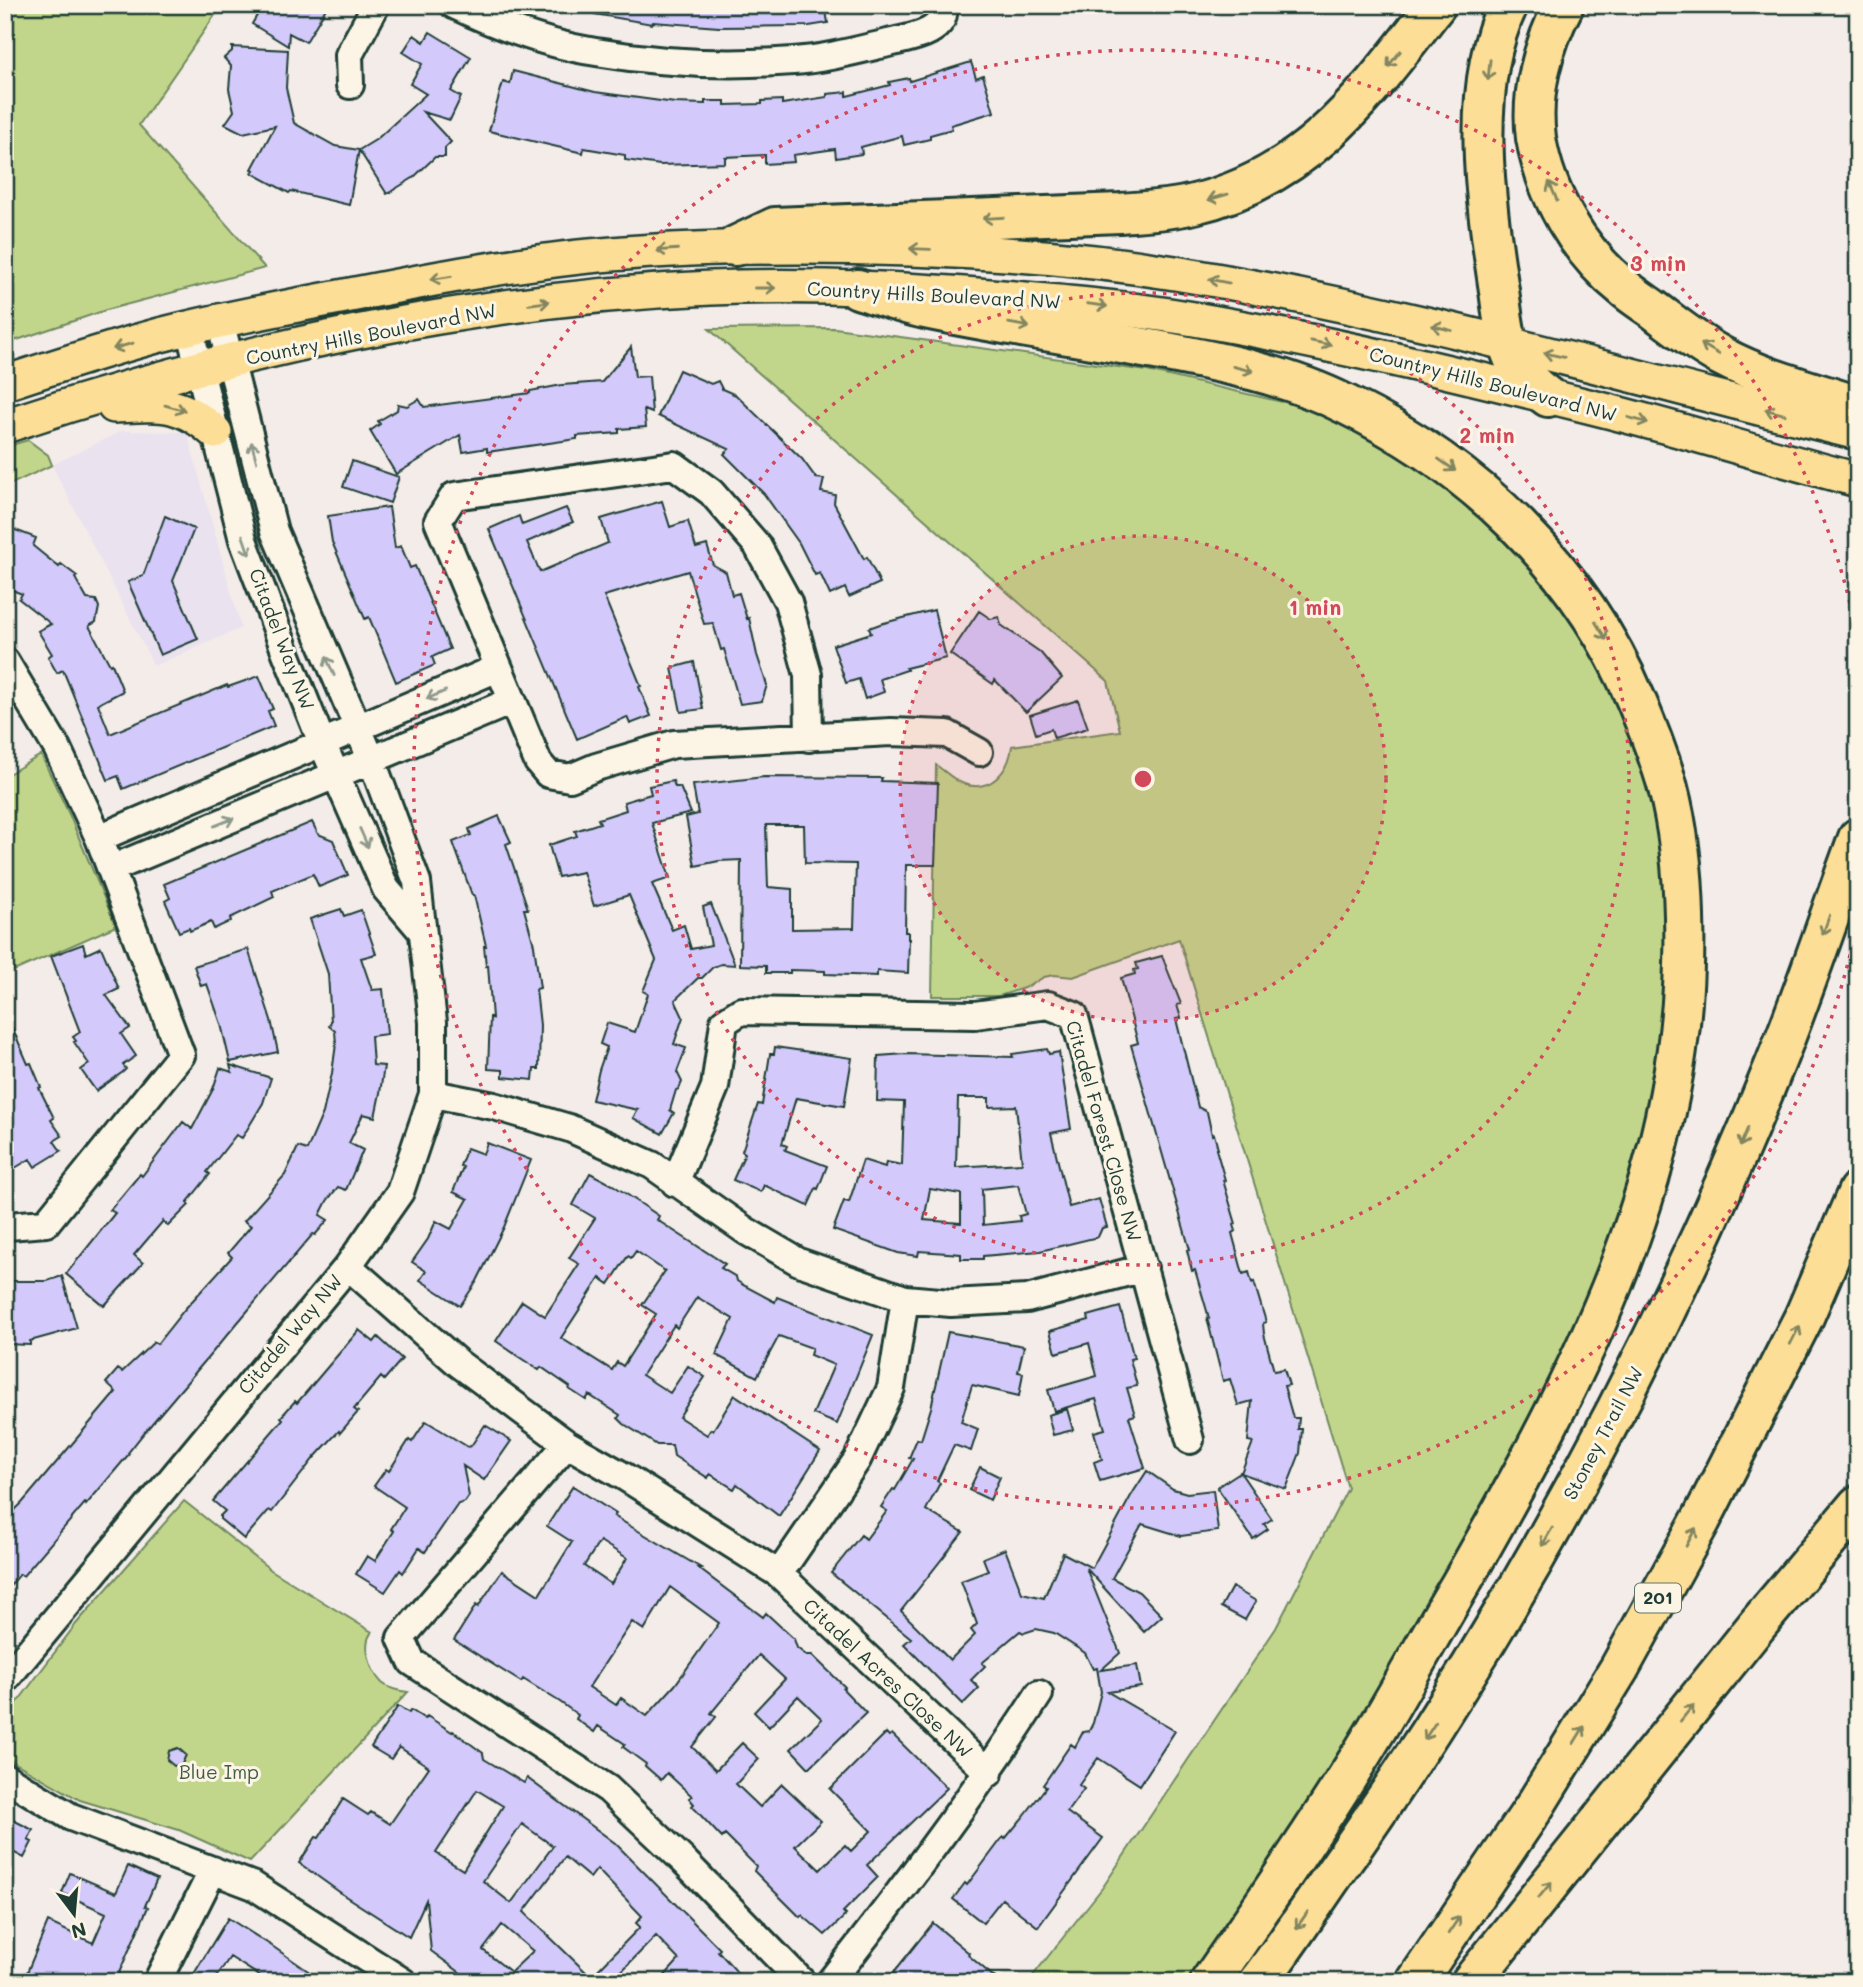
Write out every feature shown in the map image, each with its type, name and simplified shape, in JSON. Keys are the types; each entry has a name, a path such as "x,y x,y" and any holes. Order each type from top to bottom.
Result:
{"highway":[{"path":"735,246 775,227 1120,213 1181,206 1231,194 1282,169 1324,137 1357,105 1436,5"},
{"path":"1508,5 1490,57 1483,142 1497,273 1508,344 1518,367 1527,379 1548,397"},
{"path":"1564,5 1550,31 1539,69 1536,138 1546,176 1577,237 1622,287 1679,330 1713,351 1772,377 1852,423"},
{"path":"858,289 920,308 1195,357 1285,379 1345,404 1413,442 1464,477 1497,504 1544,554 1580,598 1610,646 1630,687 1651,736 1668,787 1678,838 1683,888 1683,999 1659,1146 1642,1207 1614,1286 1541,1438 1375,1731 1269,1897 1210,1982"},
{"name":"Stoney Trail NW","path":"1258,1982 1395,1787 1481,1653 1578,1483 1650,1345 1730,1170 1775,1063 1858,838"},
{"name":"201","path":"1416,1982 1534,1809 1619,1670 1701,1520 1804,1317 1858,1191"},
{"path":"1471,1982 1750,1633 1858,1505"}],"main road":[{"name":"Country Hills Boulevard NW","path":"5,383 68,362 205,325 436,278 564,259 735,246 868,247 978,251 1172,272 1376,312 1852,423"},
{"name":"Country Hills Boulevard NW","path":"5,426 199,369 293,346 444,317 586,298 716,288 900,289 1078,303 1191,319 1393,358 1851,478"},
{"path":"59,408 144,404 173,406 194,416 215,432"}],"street":[{"path":"350,85 349,55 376,5"},
{"path":"454,5 532,36 593,52 652,60 720,63 795,61 921,35 936,27 944,12 943,5"},
{"name":"Citadel Way NW","path":"5,1680 348,1266 400,1192 433,1094 433,1023 417,882 372,761 274,531 231,362 205,325"},
{"name":"Citadel Way NW","path":"205,325 199,369 243,540 322,743 386,889 421,930"},
{"path":"809,738 808,675 788,602 757,545 711,492 674,465 454,496 438,521 538,762 548,774 570,778 596,767 674,744 809,738 891,732 947,734 979,752"},
{"path":"5,661 57,748 99,838 181,1055 46,1223 8,1226 5,1223"},
{"path":"99,838 498,668"},
{"path":"111,869 512,701"},
{"name":"Citadel Forest Close NW","path":"433,1094 494,1106 569,1128 652,1165 676,1184 747,1231 799,1262 905,1299 951,1303 1027,1299 1144,1268 1074,1015 1048,1004 975,1015 741,1011 724,1022 715,1087 676,1184"},
{"name":"Citadel Acres Close NW","path":"348,1266 458,1363 567,1444 625,1477 779,1574 989,1773 903,1890 830,1982"},
{"path":"1144,1268 1190,1440"},
{"path":"779,1574 857,1460 891,1388 905,1299"},
{"path":"567,1444 401,1639 412,1662 608,1789 684,1861 802,1982"},
{"path":"989,1773 1039,1694"},
{"path":"5,1777 71,1817 254,1886 403,1982"},
{"path":"157,1982 213,1870"}],"shaded area":[{"path":"122,431 187,432 241,628 154,666 52,465"}],"green space":[{"path":"5,5 222,5 139,125 265,268 106,310 5,344"},
{"path":"835,328 1147,371 1282,402 1289,393 1473,492 1629,694 1668,814 1665,1088 1589,1325 1378,1709 1189,1982 1028,1982 1103,1887 1276,1628 1348,1488 1179,939 1073,977 1044,977 1027,987 999,996 932,996 936,765 964,784 982,785 990,783 1003,771 1012,746 1120,731 1108,681 709,329"},
{"path":"28,440 48,455 52,465 5,487 5,447"},
{"path":"41,755 116,926 14,971 5,951 5,776"},
{"name":"Blue Imp","path":"184,1501 271,1570 372,1632 367,1651 374,1672 385,1685 408,1692 250,1862 179,1830 80,1800 12,1761 5,1750 5,1722 14,1707 76,1624"}],"building":[{"path":"263,5 328,5 306,42 289,33 288,46 252,24"},
{"path":"594,5 825,5 828,23 809,26 719,27 652,24 594,14"},
{"path":"430,32 471,57 451,91 461,97 450,120 423,112 451,142 445,148 445,157 435,157 413,178 387,194 359,150 377,139 426,94 410,84 422,64 403,52 414,35 424,42"},
{"path":"232,47 288,50 286,88 294,123 335,146 359,150 349,205 291,191 289,193 252,173 275,126 243,133 225,124 234,111 229,89 231,66 224,58 232,51"},
{"path":"971,62 976,78 983,75 994,112 951,125 952,129 930,135 930,139 904,145 902,136 861,147 862,154 836,158 835,149 793,155 794,162 765,164 765,155 725,157 725,163 660,165 625,160 625,155 584,148 583,153 489,131 503,82 510,84 513,71 595,92 675,103 705,104 705,101 725,101 725,105 762,104 762,101 782,100 782,104 827,97 827,94 847,92 847,96 890,85 889,82 909,78 910,81"},
{"path":"631,347 635,377 649,376 652,413 644,410 646,427 619,429 619,433 577,436 577,439 487,452 487,448 463,452 460,435 396,474 370,431 380,424 378,421 397,410 398,404 407,406 419,399 424,407 530,393 562,385 602,382"},
{"path":"679,370 711,384 718,381 722,389 736,395 802,459 816,478 824,479 821,492 835,495 834,503 880,583 849,597 845,588 830,595 820,573 815,575 799,543 764,494 724,454 729,449 658,416"},
{"path":"352,461 399,477 390,503 343,487"},
{"path":"662,501 670,527 688,521 696,548 707,545 713,565 726,572 732,595 739,593 747,619 749,618 767,685 762,701 740,704 724,649 721,650 713,623 704,624 688,571 604,596 651,716 630,724 627,717 577,739 489,529 519,516 522,525 566,508 573,522 527,542 540,572 608,543 601,519"},
{"path":"389,507 395,548 401,546 410,568 415,566 450,649 432,657 435,665 396,682 369,617 365,619 332,542 328,516"},
{"path":"165,516 194,529 173,581 198,639 160,655 128,582 143,576"},
{"path":"5,526 36,538 33,546 59,567 61,564 77,576 75,578 87,599 96,600 99,607 96,622 89,626 110,665 112,664 123,691 98,704 110,734 227,685 228,687 259,676 273,709 268,711 274,726 123,789 118,776 108,780 63,670 57,673 48,657 52,654 38,631 51,624 19,599 22,594 5,587"},
{"path":"934,610 946,658 906,668 907,670 880,679 884,692 865,699 859,679 846,683 833,645 871,633 869,628 880,624"},
{"path":"979,611 991,619 999,617 1001,625 1040,652 1062,678 1026,712 995,680 993,684 950,654"},
{"path":"694,662 703,709 681,712 672,668"},
{"path":"1078,700 1088,728 1054,738 1051,729 1036,734 1030,715"},
{"path":"764,777 882,778 881,781 938,783 935,865 906,865 905,932 908,932 909,939 908,973 877,971 877,976 790,970 790,973 766,973 766,966 740,965 741,860 695,866 686,817 698,814 693,785","holes":["766,825 804,825 805,863 856,864 854,928 792,929 792,889 768,887"]},
{"path":"673,781 675,787 680,787 691,813 652,823 670,878 652,884 672,930 684,925 691,949 711,945 703,907 711,904 735,965 721,964 713,967 675,1000 683,1017 674,1044 686,1048 677,1072 682,1082 676,1090 670,1110 674,1113 662,1134 633,1118 638,1110 592,1100 607,1047 600,1044 607,1023 635,1032 648,994 643,991 656,960 629,895 594,906 583,872 558,877 549,845 577,836 575,831 600,823 598,819 626,810 624,802 651,794 649,786"},
{"path":"499,816 511,842 506,844 528,909 524,909 534,945 540,988 536,989 540,1025 539,1069 534,1069 533,1080 503,1077 503,1070 488,1069 490,1017 492,1018 486,946 474,895 453,842 471,835 469,829"},
{"path":"312,822 318,834 333,840 348,875 319,887 313,874 272,891 274,897 230,918 231,921 214,929 211,922 190,931 189,928 179,932 165,901 170,898 164,884"},
{"path":"341,909 344,916 361,910 376,954 361,958 372,990 383,989 387,1034 371,1036 373,1065 384,1066 380,1093 375,1117 363,1114 349,1143 363,1150 346,1190 338,1187 320,1215 328,1220 313,1234 143,1434 86,1505 85,1503 23,1576 20,1574 5,1592 5,1505 13,1512 22,1503 116,1392 106,1383 118,1369 122,1372 154,1342 157,1344 232,1257 228,1253 251,1226 244,1221 285,1175 298,1147 307,1150 323,1113 336,1044 335,1031 329,1026 328,974 310,919"},
{"path":"83,944 86,954 101,947 119,989 106,995 130,1028 121,1034 136,1056 123,1065 126,1069 123,1072 96,1091 81,1070 89,1064 74,1042 76,1041 73,1037 80,1032 51,956"},
{"path":"248,949 271,1020 278,1052 230,1062 221,1024 207,984 201,986 194,966"},
{"path":"1162,956 1181,1004 1177,1005 1181,1018 1176,1019 1198,1107 1207,1112 1218,1149 1223,1180 1236,1224 1236,1231 1232,1233 1243,1274 1249,1272 1252,1283 1254,1282 1266,1322 1263,1323 1264,1334 1274,1371 1284,1369 1289,1385 1284,1386 1293,1418 1299,1418 1298,1429 1302,1429 1300,1453 1286,1489 1241,1473 1253,1442 1248,1441 1252,1401 1238,1405 1230,1379 1223,1381 1209,1318 1195,1270 1192,1271 1187,1250 1190,1250 1131,1045 1138,1043 1121,978 1135,974 1134,970 1138,969 1136,963"},
{"path":"5,1011 28,1064 31,1063 41,1087 39,1088 54,1118 51,1120 62,1136 54,1141 61,1151 35,1167 30,1159 15,1168 5,1152"},
{"path":"775,1047 852,1058 844,1106 796,1098 782,1144 787,1146 785,1150 827,1166 808,1206 764,1185 761,1192 733,1180 745,1153 742,1151 758,1104 762,1105 770,1054 774,1054"},
{"path":"1047,1049 1049,1054 1059,1052 1071,1129 1051,1133 1069,1207 1099,1199 1107,1227 1102,1228 1098,1237 1040,1251 983,1256 983,1259 961,1259 961,1254 919,1251 918,1256 898,1253 833,1230 844,1201 849,1202 863,1160 885,1167 886,1162 902,1165 904,1102 877,1101 878,1056 906,1054 1013,1057 1012,1054","holes":["958,1098 989,1098 989,1107 1016,1106 1022,1163 956,1167","1018,1185 1026,1214 1019,1216 1020,1221 983,1225 982,1189","930,1189 961,1194 961,1223 924,1220"]},
{"path":"230,1065 271,1078 263,1103 242,1138 236,1135 207,1172 210,1174 187,1203 189,1205 168,1226 163,1221 134,1255 143,1263 104,1306 66,1274 115,1213 110,1210 140,1174 142,1176 183,1122 192,1129 213,1089 220,1068 232,1072"},
{"path":"487,1143 531,1160 504,1227 477,1281 460,1306 420,1280 426,1271 412,1262 428,1239 436,1221 451,1229 468,1199 453,1192 467,1148 483,1154"},
{"path":"590,1173 659,1216 657,1220 725,1264 721,1268 743,1285 775,1302 777,1297 873,1335 837,1424 813,1414 834,1365 810,1355 812,1348 779,1336 757,1377 716,1355 733,1319 697,1297 677,1328 674,1325 642,1375 670,1393 688,1366 705,1377 679,1417 707,1435 735,1395 820,1451 779,1516 737,1484 734,1489 710,1474 708,1478 674,1456 672,1445 657,1445 624,1424 618,1418 620,1415 589,1395 586,1400 541,1367 539,1370 496,1341 522,1301 545,1316 579,1264 569,1258 595,1218 573,1205","holes":["636,1251 665,1271 642,1305 656,1314 623,1366 617,1362 612,1370 561,1338 600,1278 609,1284 628,1256 631,1258"]},
{"path":"62,1276 77,1328 30,1341 30,1345 5,1344 5,1302 10,1302 10,1281 47,1281"},
{"path":"1120,1307 1134,1358 1130,1359 1137,1386 1127,1388 1135,1415 1129,1417 1145,1468 1100,1481 1094,1462 1102,1459 1094,1432 1105,1429 1096,1399 1054,1411 1048,1390 1097,1376 1089,1343 1056,1353 1050,1331 1089,1320 1088,1316"},
{"path":"359,1330 374,1342 378,1337 402,1359 384,1380 381,1377 354,1409 358,1412 314,1458 272,1512 269,1510 244,1539 220,1519 225,1511 213,1501 283,1419 281,1417 295,1401 297,1403"},
{"path":"948,1332 1024,1346 1018,1372 1023,1373 1019,1396 972,1385 961,1422 978,1429 971,1451 954,1445 937,1481 940,1483 926,1510 963,1532 901,1611 950,1660 975,1635 971,1630 977,1624 961,1581 988,1571 983,1558 1005,1549 1022,1593 1044,1598 1063,1553 1092,1568 1147,1471 1173,1489 1187,1493 1213,1490 1218,1531 1181,1536 1142,1524 1112,1578 1139,1592 1162,1616 1144,1632 1086,1568 1120,1653 1101,1670 1137,1665 1141,1687 1108,1692 1175,1731 1140,1785 1098,1758 1079,1785 1084,1789 1067,1812 1103,1838 1038,1927 1002,1899 983,1923 953,1899 965,1883 967,1885 1003,1837 1005,1839 1024,1816 1046,1787 1043,1785 1071,1744 1075,1747 1083,1732 1089,1731 1101,1692 1097,1668 1093,1669 1085,1653 1054,1633 1036,1629 1024,1633 1020,1631 982,1663 985,1666 971,1680 979,1688 963,1704 904,1644 911,1638 831,1573 861,1535 866,1539 887,1511 881,1507 893,1489 895,1490 913,1459 909,1458 917,1439 921,1440 931,1408"},
{"path":"1067,1409 1073,1430 1053,1435 1048,1415"},
{"path":"426,1421 468,1447 485,1425 511,1441 484,1480 463,1466 469,1496 465,1502 458,1504 425,1552 419,1548 403,1573 400,1570 385,1592 356,1574 367,1556 375,1561 405,1507 374,1486 386,1469 389,1471 409,1440 412,1442"},
{"path":"980,1467 1000,1477 990,1500 969,1490"},
{"path":"1240,1472 1272,1519 1264,1524 1268,1529 1253,1539 1217,1487"},
{"path":"573,1486 616,1514 614,1516 701,1568 698,1568 763,1617 766,1613 794,1639 797,1648 806,1655 812,1655 845,1687 843,1689 866,1713 809,1768 791,1749 822,1719 798,1696 769,1727 754,1712 785,1679 759,1655 711,1713 716,1717 692,1747 716,1770 742,1743 759,1759 736,1784 760,1807 782,1784 821,1821 795,1846 820,1870 845,1845 851,1851 871,1831 830,1789 886,1733 889,1736 892,1734 947,1788 867,1865 878,1877 843,1912 846,1915 825,1935 802,1915 800,1917 754,1871 756,1866 725,1835 722,1838 692,1806 694,1804 689,1798 692,1796 667,1773 661,1780 646,1764 623,1747 625,1744 598,1726 594,1732 576,1719 578,1715 560,1702 523,1679 521,1682 454,1640 502,1571 539,1595 572,1542 547,1526","holes":["600,1541 627,1558 611,1584 584,1566","670,1587 719,1623 675,1685 647,1716 621,1698 616,1705 589,1687 632,1622 644,1630"]},
{"path":"1232,1587 1256,1601 1245,1620 1221,1607"},
{"path":"398,1706 425,1719 427,1716 453,1731 483,1753 484,1759 524,1783 527,1778 615,1843 720,1949 718,1951 746,1982 659,1982 679,1960 656,1936 611,1982 473,1982 431,1951 426,1900 409,1937 299,1863 316,1837 319,1838 343,1799 368,1815 371,1812 390,1824 429,1767 399,1747 391,1759 371,1747","holes":["477,1790 503,1806 463,1870 436,1853","522,1824 553,1846 511,1903 483,1881","565,1857 590,1878 597,1869 642,1916 636,1923 640,1927 591,1977 524,1912","502,1925 533,1951 511,1972 483,1950"]},
{"path":"178,1748 186,1755 182,1764 174,1766 167,1760 169,1751"},
{"path":"5,1816 33,1830 28,1840 32,1842 24,1858 5,1848"},
{"path":"128,1866 157,1879 145,1906 148,1907 115,1982 23,1982 48,1922 93,1943 106,1913 62,1893 70,1873 116,1893"},
{"path":"228,1918 324,1982 269,1982 230,1957 213,1982 189,1982"},
{"path":"933,1923 969,1953 968,1955 1000,1982 886,1982"}]}
